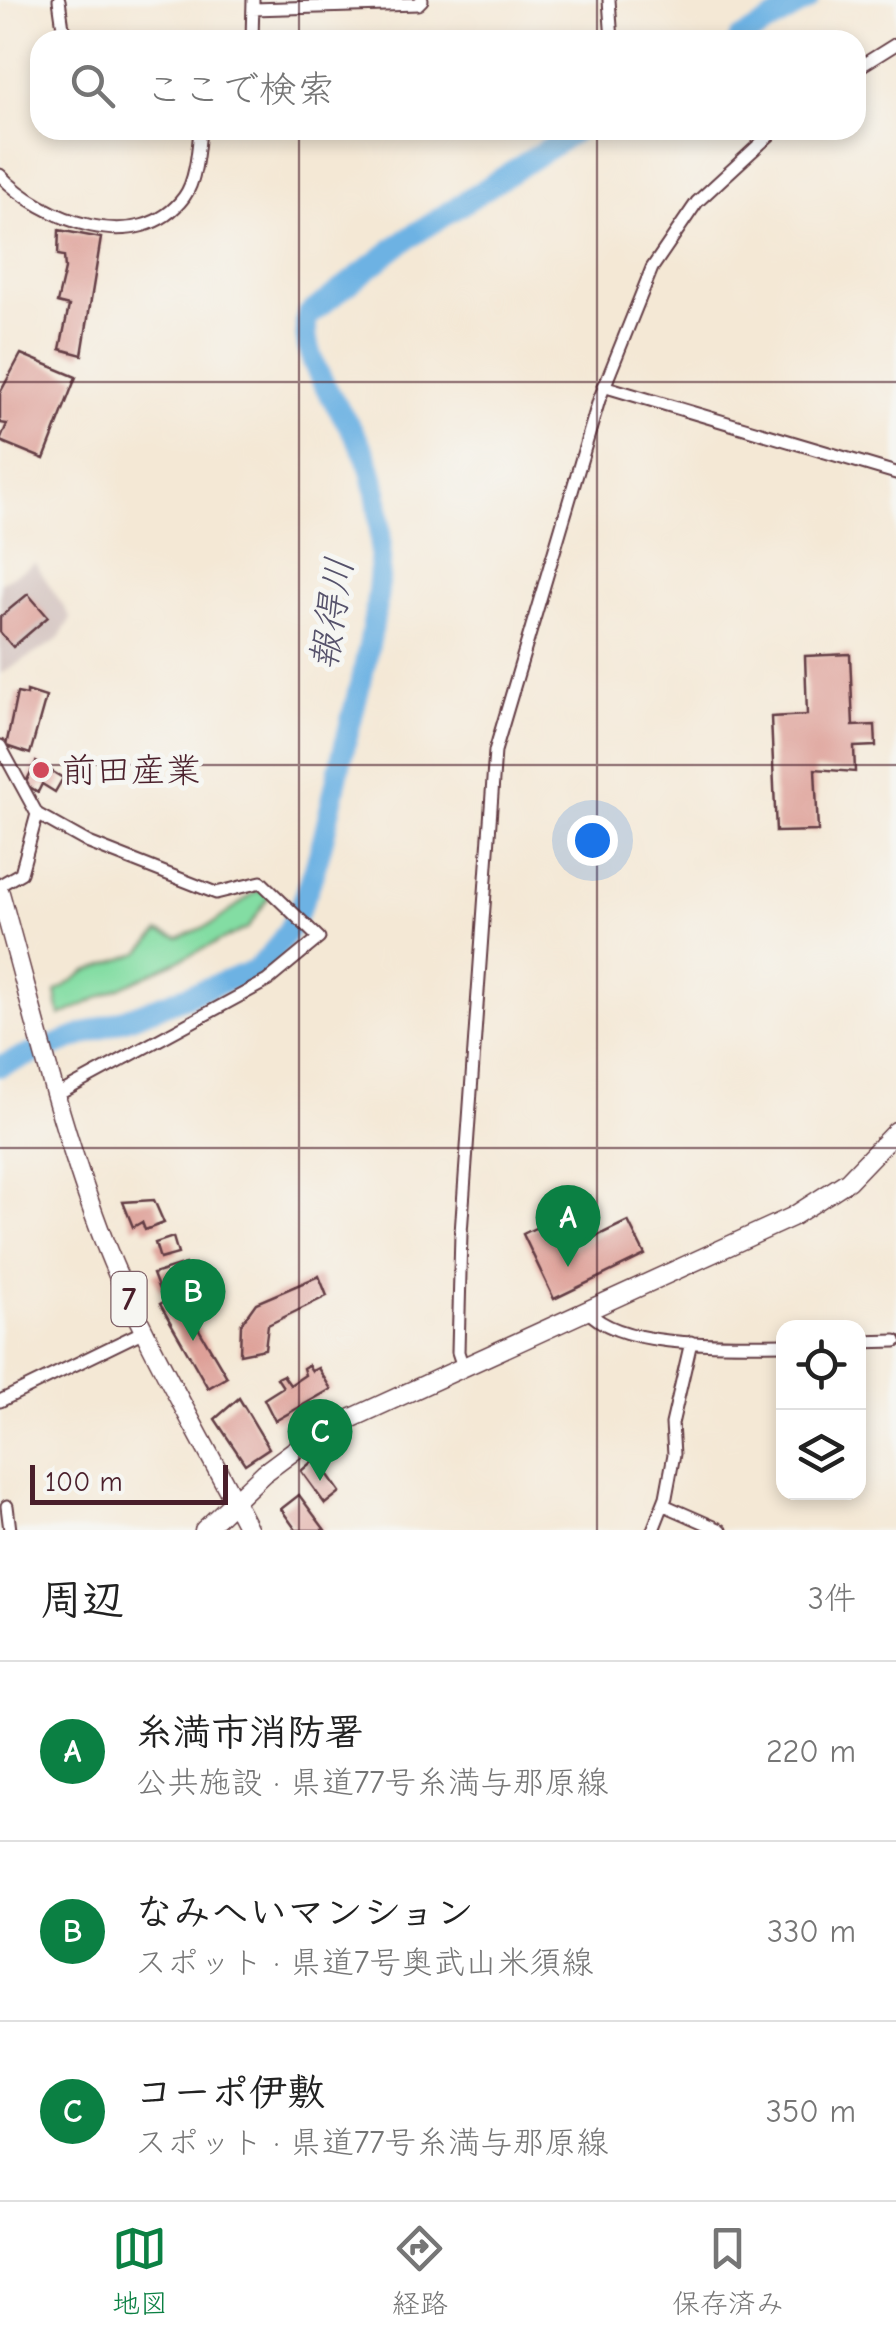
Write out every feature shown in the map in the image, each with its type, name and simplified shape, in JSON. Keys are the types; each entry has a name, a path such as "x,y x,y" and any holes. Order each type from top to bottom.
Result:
{"main road":[{"name":"7","path":"0,894 105,1243 144,1331 249,1530"},
{"path":"204,1530 315,1435 810,1208 848,1181 896,1131"}],"street":[{"path":"59,0 65,30"},
{"path":"252,30 253,4 418,4 422,0"},
{"path":"609,0 611,30"},
{"path":"866,63 896,44"},
{"path":"0,175 13,189 71,220 102,230 128,228 166,214 186,195 198,140"},
{"path":"463,1366 458,1352 459,1270 491,771 604,386 666,242 696,202 764,140"},
{"path":"604,386 896,473"},
{"path":"0,746 37,814 89,843 216,893 261,882 319,938 267,981 56,1089"},
{"path":"0,885 21,873 37,814"},
{"path":"588,1311 622,1330 690,1342 776,1344"},
{"path":"0,1401 144,1331"},
{"path":"866,1342 896,1341"},
{"path":"652,1530 664,1505 674,1454 672,1424 690,1342"},
{"path":"664,1505 721,1530"},
{"path":"8,1506 10,1530"}],"shaded area":[{"path":"35,563 71,618 58,640 0,674 0,583"}],"green space":[{"path":"258,890 270,895 248,928 60,1016 56,992 87,971 140,953 159,932 179,938 214,923"}],"building":[{"path":"59,230 101,238 82,355 60,349 69,306 57,303 65,269 64,256 58,255"},
{"path":"21,354 76,377 44,459 0,441 7,424 0,423 0,393"},
{"path":"28,594 48,617 13,647 0,632 0,617"},
{"path":"850,654 853,726 875,725 876,746 854,747 855,772 815,769 818,831 776,832 771,717 807,715 805,656"},
{"path":"27,691 46,697 30,754 6,746 17,693 27,695"},
{"name":"前田産業","path":"36,762 63,778 55,792 42,784 38,792 25,784"},
{"path":"154,1200 164,1223 145,1230 142,1222 133,1227 123,1202"},
{"path":"570,1217 577,1233 568,1238 572,1248 628,1221 645,1255 554,1299 523,1234 556,1218 558,1223"},
{"path":"173,1237 178,1254 160,1259 155,1243"},
{"path":"185,1264 190,1280 159,1290 153,1274"},
{"path":"319,1276 327,1296 268,1325 265,1349 240,1354 241,1324 256,1303"},
{"path":"178,1294 227,1377 208,1388 160,1304"},
{"path":"308,1365 312,1371 318,1368 331,1389 275,1421 264,1399 283,1387 277,1378 283,1375 290,1385 305,1375 303,1368"},
{"path":"239,1398 269,1448 245,1464 215,1419"},
{"path":"316,1458 340,1492 325,1504 301,1471"},
{"path":"299,1495 325,1530 296,1530 281,1509"}],"waterway":[{"name":"報得川","path":"756,30 808,0"},
{"name":"報得川","path":"0,1066 253,971 289,929 312,876 328,819 374,621 381,547 372,474 311,357 307,316 401,243 561,140"}],"place":[{"name":"前田産業","path":"41,770"},
{"name":"糸満市消防署","path":"568,1267"},
{"name":"なみへいマンション","path":"193,1341"},
{"name":"コーポ伊敷","path":"320,1481"}]}
